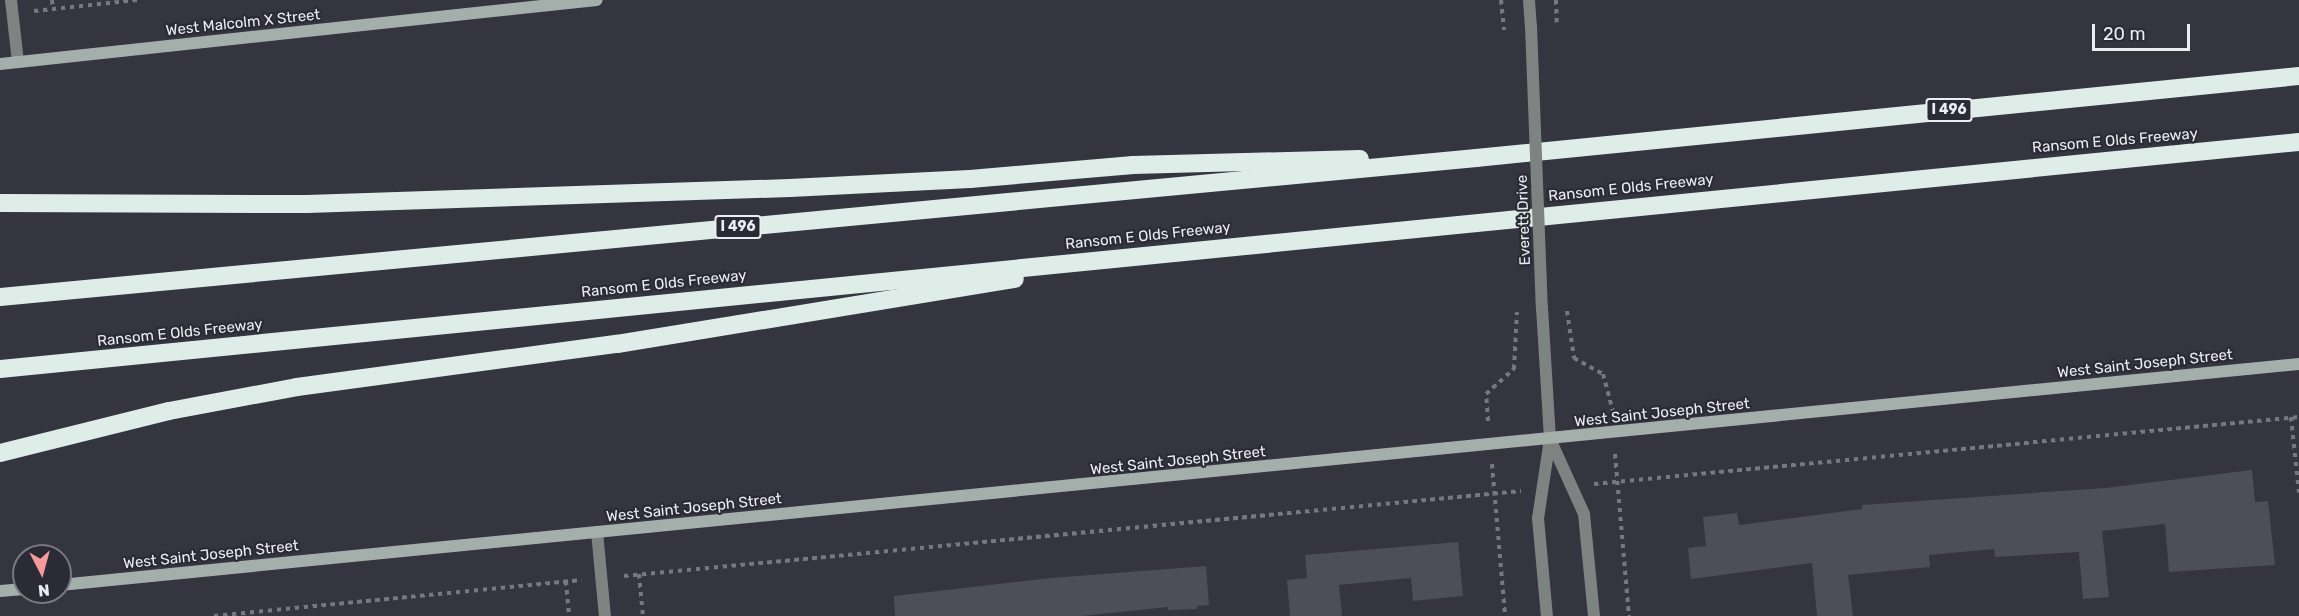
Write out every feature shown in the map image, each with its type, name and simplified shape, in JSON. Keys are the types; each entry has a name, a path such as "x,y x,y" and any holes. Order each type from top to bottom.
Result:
{"highway":[{"name":"I 496","path":"0,297 1452,160 2299,76"},
{"name":"Ransom E Olds Freeway","path":"0,369 2299,142"},
{"path":"0,203 307,204 790,188 1294,158 1452,160"},
{"path":"0,453 169,411 297,387 762,322 902,296 1224,247"}],"main road":[{"name":"West Malcolm X Street","path":"0,64 542,3 597,0"},
{"name":"West Saint Joseph Street","path":"72,584 2299,364"}],"street":[{"name":"Everett Drive","path":"1529,0 1550,439 1538,518 1546,616"},
{"path":"12,6 18,62"},
{"name":"Everett Drive","path":"1550,439 1574,486 1584,514 1594,616"},
{"path":"597,532 605,616"}],"path":[{"path":"52,0 53,9"},
{"path":"12,6 53,9 137,0"},
{"path":"1501,0 1504,30"},
{"path":"1556,0 1557,24"},
{"path":"2291,417 2299,493"},
{"path":"1574,486 2299,417"},
{"path":"214,616 1541,489"},
{"path":"639,574 643,616"},
{"path":"566,581 569,616"}],"building":[{"path":"2252,470 2255,502 2268,501 2275,565 2169,572 2165,524 2102,531 2109,597 2083,599 2079,552 1995,557 1994,549 1929,555 1930,567 1848,575 1853,616 1817,616 1812,563 1691,579 1688,548 1706,546 1703,517 1737,513 1739,525 1862,509 1862,505 2105,488"},
{"path":"1458,542 1463,596 1413,601 1411,578 1339,585 1342,616 1290,616 1287,580 1307,578 1305,555"},
{"path":"1206,566 1209,605 1197,606 1197,609 1168,610 1168,607 1082,616 895,616 894,596 1051,578"}]}
